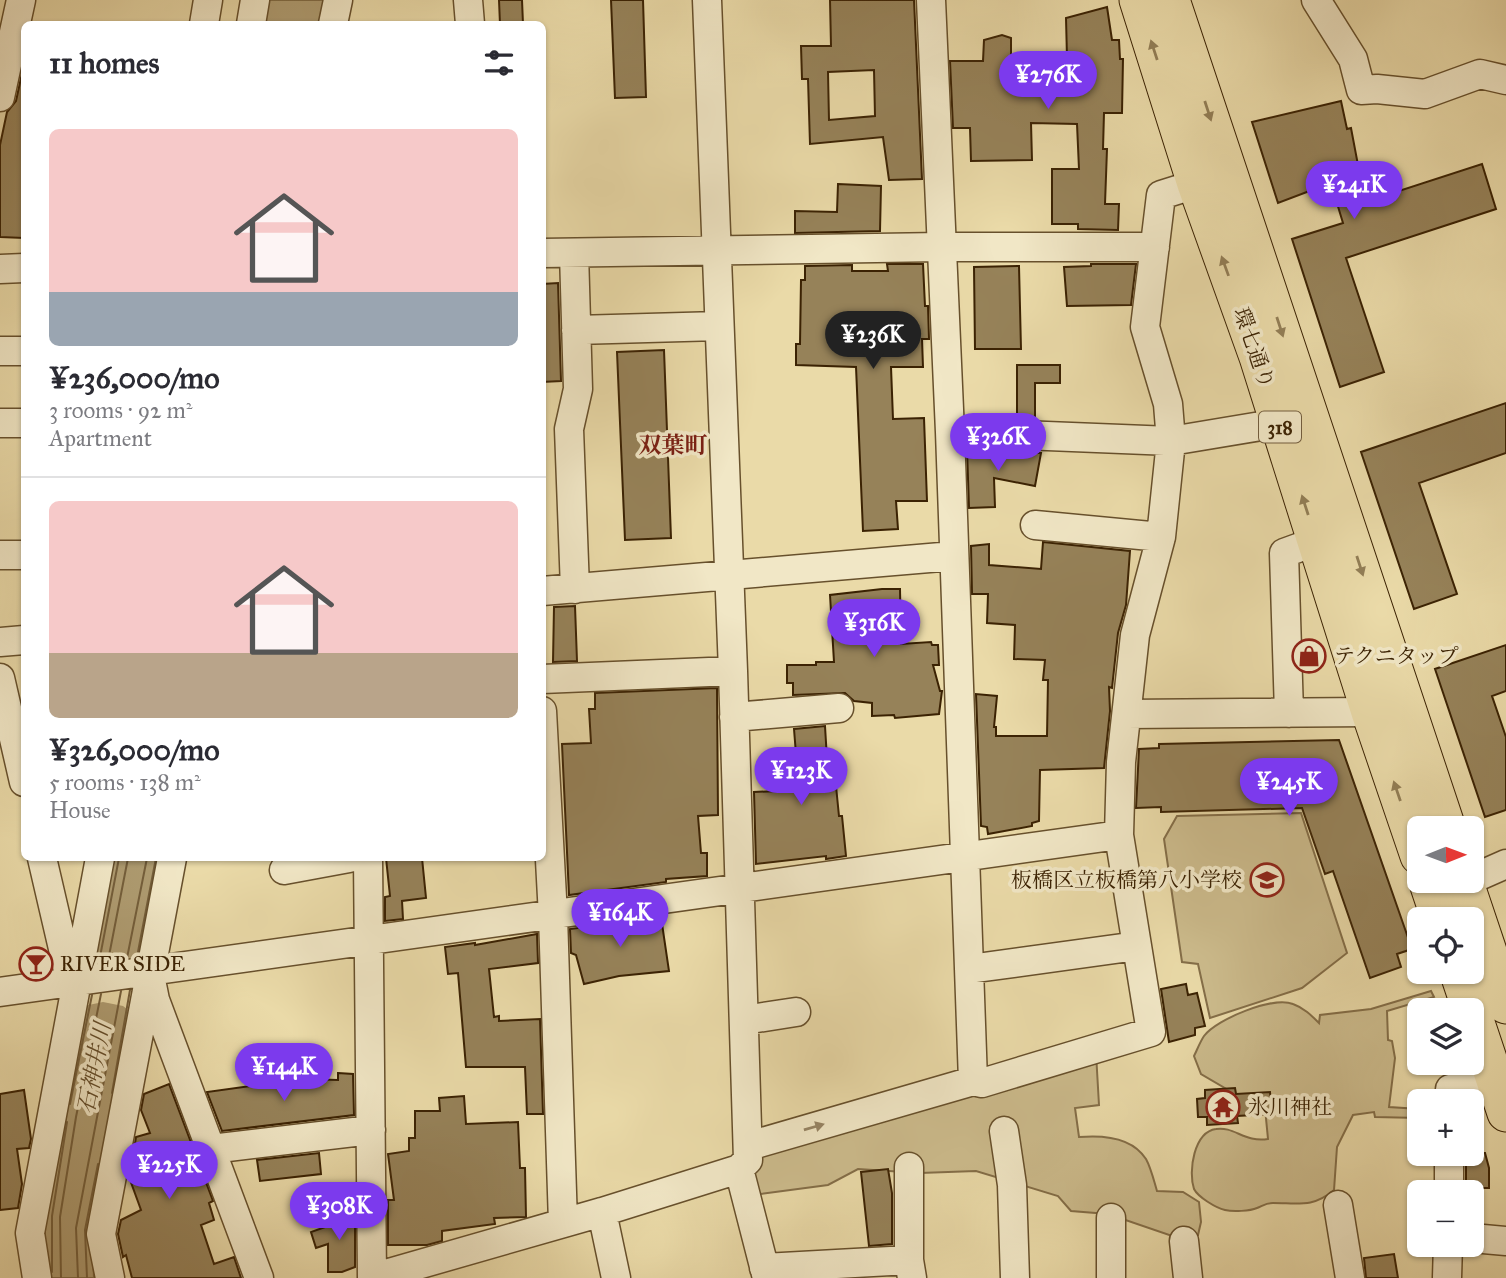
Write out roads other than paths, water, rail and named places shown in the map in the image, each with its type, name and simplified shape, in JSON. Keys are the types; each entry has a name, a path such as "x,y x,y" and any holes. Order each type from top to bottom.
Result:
{"main road":[{"name":"環七通り","path":"1138,0 1196,184 1279,423 1407,821"},
{"name":"環七通り","path":"1171,0 1443,816"},
{"path":"1472,893 1506,1005"},
{"path":"1484,1047 1501,1096"}],"street":[{"path":"0,97 21,0"},
{"path":"204,21 208,0"},
{"path":"252,21 255,0"},
{"path":"334,21 338,0"},
{"path":"468,0 470,21"},
{"path":"707,0 740,888 744,1157 766,1273 911,1269 909,1167"},
{"path":"931,0 950,432 973,1081"},
{"path":"1316,0 1353,59 1361,90 1424,94 1480,75 1506,80"},
{"path":"368,861 372,1278 601,1212 744,1157 973,1081 982,1083 1151,1032 1119,835 1121,762 1135,635 1161,537 1171,441 1168,404 1145,327 1161,195 1196,184"},
{"path":"546,253 941,247 1155,247"},
{"path":"574,253 578,389 569,429 575,589"},
{"path":"0,269 21,268"},
{"path":"576,330 719,326"},
{"path":"0,351 21,351"},
{"path":"0,424 21,423"},
{"path":"950,432 1171,441 1279,423"},
{"path":"1035,525 1161,537"},
{"path":"1289,713 1284,553 1317,541"},
{"path":"0,555 21,555"},
{"path":"546,591 953,556"},
{"path":"0,642 21,640"},
{"path":"546,680 733,671"},
{"path":"0,678 9,754 21,776"},
{"path":"734,717 839,708"},
{"path":"1126,714 1370,712"},
{"path":"546,786 563,1223"},
{"path":"0,992 1119,835"},
{"path":"43,861 76,982"},
{"path":"37,1278 30,1233 99,861"},
{"path":"110,1278 101,1234 171,861"},
{"path":"284,870 333,861"},
{"path":"1484,874 1506,864"},
{"path":"969,969 1137,946"},
{"path":"149,972 155,1000 260,1278"},
{"path":"744,1020 796,1012"},
{"path":"211,1149 371,1130"},
{"path":"1004,1131 1012,1185 1015,1278"},
{"path":"1338,1205 1350,1278"},
{"path":"601,1212 616,1278"},
{"path":"1111,1218 1111,1278"},
{"path":"1484,1239 1506,1241"},
{"path":"1184,1241 1188,1278"},
{"path":"1447,1278 1448,1257"}],"water":[{"path":"267,0 324,0 320,21 264,21"},
{"name":"石神井川","path":"111,861 162,861 92,1230 94,1278 45,1278 45,1216"}],"place":[{"name":"テクニタップ","path":"1309,656"},
{"name":"板橋区立板橋第八小学校","path":"1267,880"},
{"name":"RIVER SIDE","path":"36,964"},
{"name":"氷川神社","path":"1223,1107"}],"district":[{"name":"双葉町","path":"673,445"}]}
